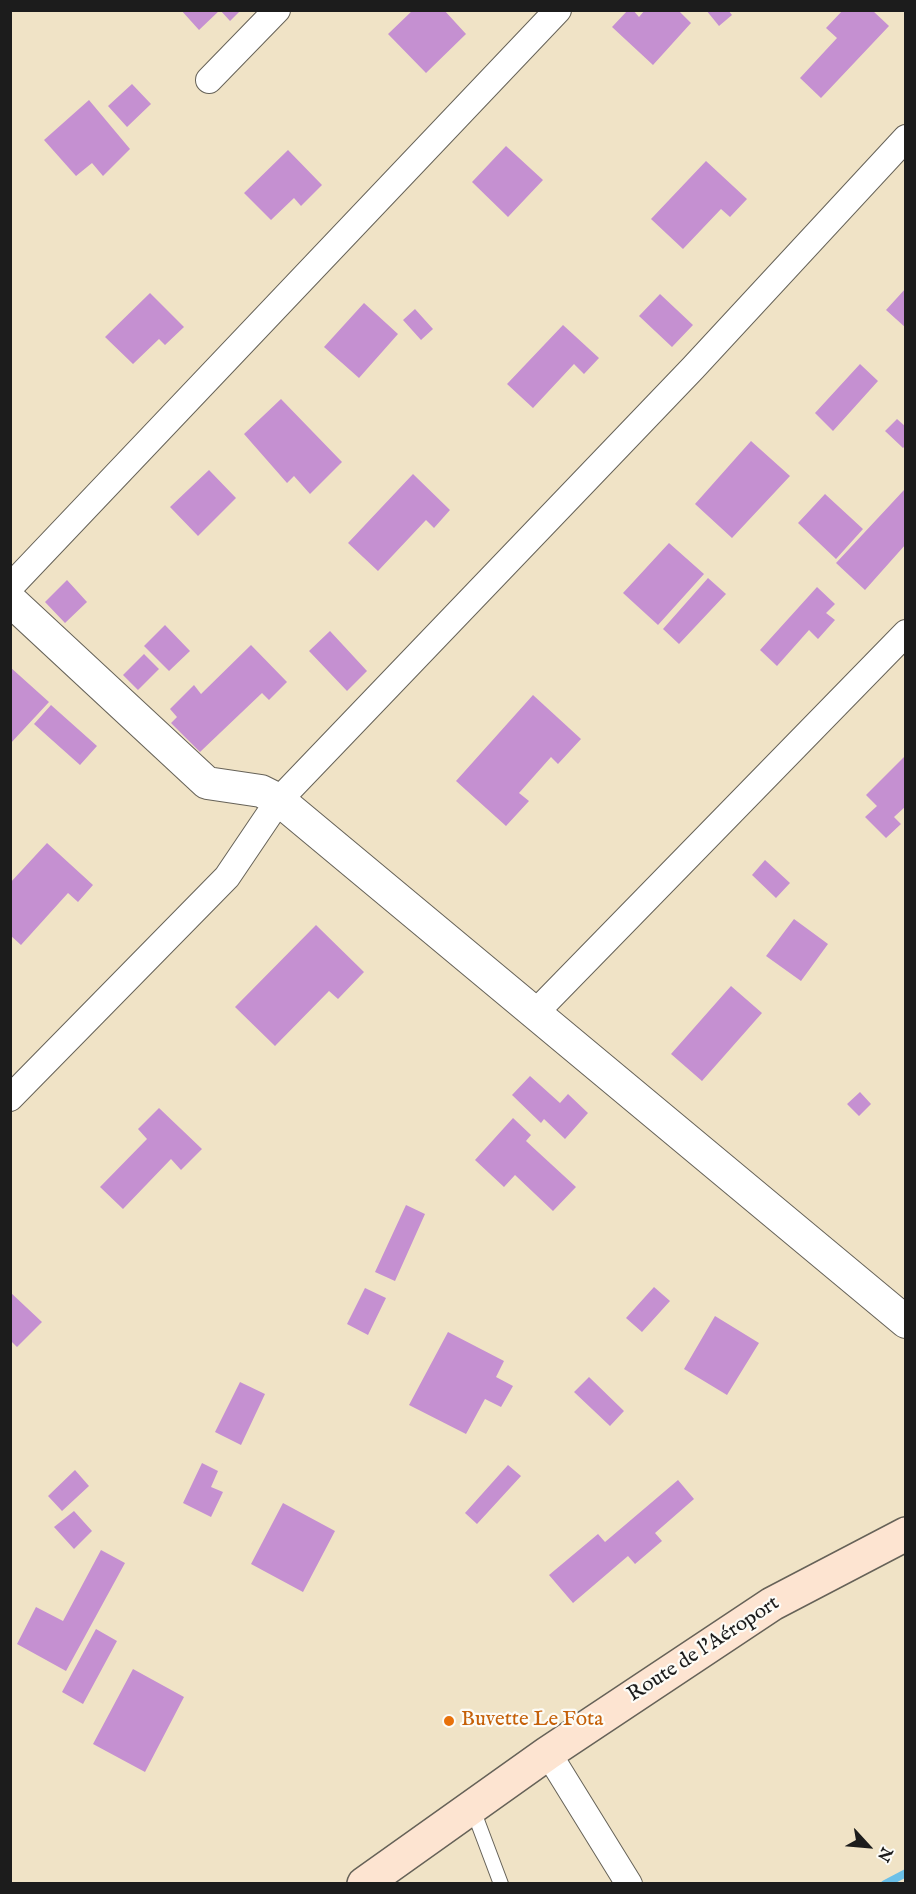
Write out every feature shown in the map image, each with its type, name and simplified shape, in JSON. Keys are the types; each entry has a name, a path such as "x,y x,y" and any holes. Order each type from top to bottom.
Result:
{"main road":[{"name":"Route de l'Aéroport","path":"364,1884 548,1753 772,1604 906,1534"}],"street":[{"path":"209,80 277,10"},
{"path":"10,587 558,10"},
{"path":"10,1098 227,877 279,800 701,359 906,138"},
{"path":"10,600 207,783 261,791 279,800 906,1322"},
{"path":"536,1012 906,633"},
{"path":"548,1753 629,1884"}],"lane":[{"path":"472,1807 501,1884"}],"building":[{"path":"181,10 220,10 199,30"},
{"path":"220,10 241,10 230,21"},
{"path":"413,10 444,10 466,34 426,73 388,34"},
{"path":"628,10 633,10 639,17 645,10 678,10 691,23 653,65 612,27"},
{"path":"706,10 728,10 732,15 719,26"},
{"path":"843,10 872,10 889,26 821,98 800,78 837,38 826,28"},
{"path":"132,84 151,104 127,127 108,106"},
{"path":"89,100 130,149 103,176 92,163 76,176 44,140"},
{"path":"506,146 543,180 508,217 472,182"},
{"path":"288,150 322,185 301,206 294,198 271,220 244,193"},
{"path":"706,161 747,199 730,217 721,209 683,249 651,219"},
{"path":"906,288 906,328 886,310"},
{"path":"150,293 184,327 165,345 159,339 133,364 105,337"},
{"path":"660,294 693,325 672,347 639,316"},
{"path":"364,303 398,334 359,378 324,347"},
{"path":"415,309 433,329 421,340 403,320"},
{"path":"563,325 599,358 584,374 574,364 533,408 507,384"},
{"path":"860,364 878,381 833,431 815,413"},
{"path":"281,399 342,462 310,494 294,476 287,483 244,434"},
{"path":"897,419 906,427 906,445 903,448 885,431"},
{"path":"751,441 790,476 732,538 695,504"},
{"path":"209,470 236,498 198,536 170,507"},
{"path":"413,474 450,510 434,528 426,520 378,571 348,543"},
{"path":"904,490 906,544 865,590 836,563"},
{"path":"825,494 863,529 836,559 798,523"},
{"path":"669,543 704,574 658,625 623,593"},
{"path":"708,578 726,594 679,644 663,629"},
{"path":"67,580 87,602 65,623 45,602"},
{"path":"817,587 835,604 826,613 835,620 818,639 809,630 777,666 760,650"},
{"path":"165,625 190,651 169,671 144,646"},
{"path":"330,631 367,671 347,691 309,651"},
{"path":"251,645 287,682 269,700 262,693 200,752 171,723 177,717 170,709 194,685 201,694"},
{"path":"144,654 159,669 138,690 123,675"},
{"path":"10,667 49,702 10,744"},
{"path":"533,695 581,739 558,764 551,757 519,793 529,801 506,826 456,781"},
{"path":"51,705 97,746 80,765 34,724"},
{"path":"906,755 906,806 894,817 901,824 886,838 865,817 877,806 866,795"},
{"path":"47,843 93,885 78,902 68,893 21,945 10,935 10,883"},
{"path":"765,860 790,883 776,898 752,875"},
{"path":"794,919 828,944 801,981 766,956"},
{"path":"316,925 364,972 338,999 329,991 275,1046 235,1007"},
{"path":"731,986 762,1013 702,1081 671,1054"},
{"path":"530,1076 560,1103 568,1094 588,1113 565,1139 544,1119 541,1123 512,1095"},
{"path":"860,1092 871,1104 859,1116 847,1104"},
{"path":"159,1108 202,1149 181,1170 171,1159 123,1209 100,1187 147,1139 138,1129"},
{"path":"513,1118 531,1135 526,1141 576,1187 553,1211 515,1175 504,1187 475,1160"},
{"path":"406,1205 425,1214 395,1281 375,1272"},
{"path":"654,1287 670,1301 642,1332 626,1318"},
{"path":"365,1288 386,1298 368,1335 347,1324"},
{"path":"10,1292 42,1322 17,1347 10,1340"},
{"path":"715,1316 759,1343 727,1395 684,1369"},
{"path":"448,1332 504,1361 496,1377 513,1386 501,1407 485,1399 466,1434 409,1405"},
{"path":"589,1377 624,1411 610,1426 574,1392"},
{"path":"240,1382 265,1394 241,1445 215,1432"},
{"path":"202,1463 218,1471 211,1487 223,1492 211,1517 183,1503"},
{"path":"508,1465 521,1476 477,1524 465,1513"},
{"path":"75,1470 89,1486 62,1511 48,1496"},
{"path":"678,1480 694,1499 655,1533 662,1541 635,1564 628,1556 573,1603 549,1575 598,1534 605,1542"},
{"path":"283,1503 335,1531 303,1592 251,1564"},
{"path":"74,1511 92,1531 74,1549 54,1527"},
{"path":"101,1550 125,1563 66,1671 17,1644 36,1607 63,1621"},
{"path":"96,1629 117,1641 83,1704 62,1692"},
{"path":"133,1669 184,1697 145,1772 93,1744"}],"waterway":[{"path":"885,1884 906,1873"}],"place":[{"name":"Buvette Le Fota","path":"449,1721"}]}
